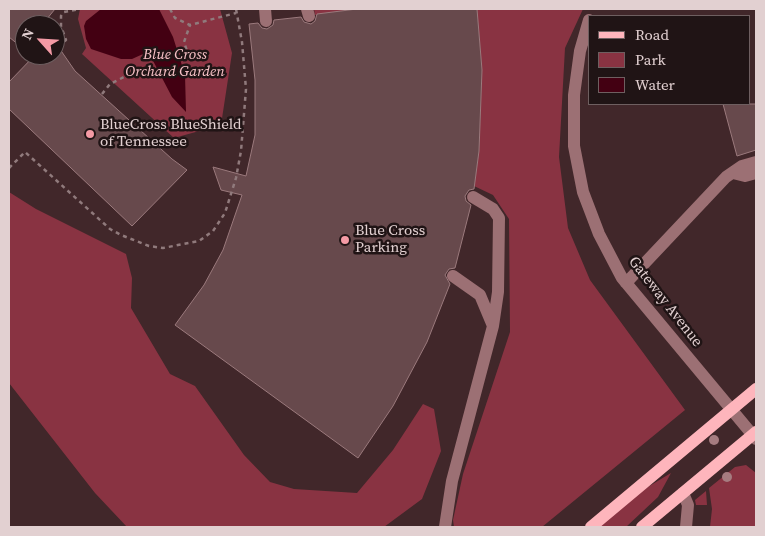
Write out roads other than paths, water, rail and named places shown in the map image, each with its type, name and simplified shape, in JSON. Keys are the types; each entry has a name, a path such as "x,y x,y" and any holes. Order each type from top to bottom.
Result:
{"main road":[{"path":"591,527 756,389"},
{"path":"642,527 755,436"}],"street":[{"name":"Gateway Avenue","path":"588,22 580,51 574,96 574,146 583,192 599,234 626,283 755,436"},
{"path":"626,283 726,177 742,166 756,162"},
{"path":"733,173 744,176 756,173"},
{"path":"445,527 452,481 493,326 498,292 499,218 493,209 473,197"},
{"path":"453,276 480,295 493,326"},
{"path":"683,493 688,505 686,527"}],"water":[{"path":"101,9 159,9 173,37 185,75 186,112 172,97 150,55 143,54 132,59 121,59 91,49 86,39 84,26 86,21"}],"place":[{"name":"BlueCross BlueShield of Tennessee","path":"90,134"},
{"name":"Blue Cross Parking","path":"345,240"}],"park label":[{"name":"Blue Cross Orchard Garden","path":"175,64"}]}
